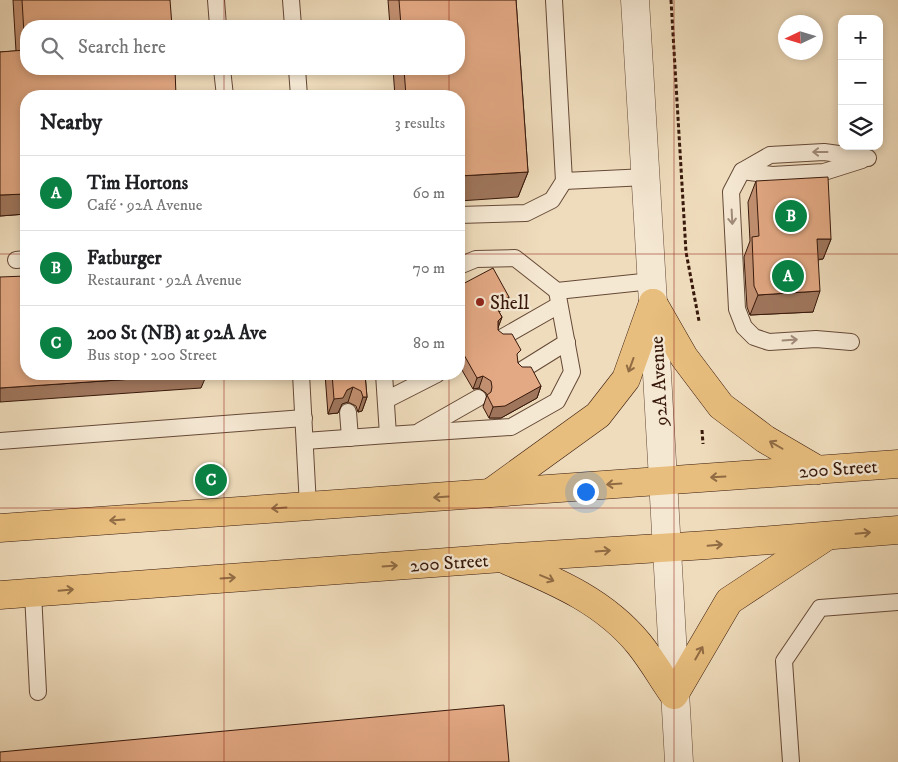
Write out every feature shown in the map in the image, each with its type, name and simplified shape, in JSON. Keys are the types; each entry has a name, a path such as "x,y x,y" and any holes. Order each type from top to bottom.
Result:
{"main road":[{"path":"653,292 684,357 720,406 765,439 818,470"},
{"path":"490,493 598,415 626,379 653,292"},
{"name":"200 Street","path":"0,528 898,464"},
{"name":"200 Street","path":"0,595 898,530"},
{"path":"502,558 564,585 607,612 638,643 674,695 729,601 828,536"}],"street":[{"name":"92A Avenue","path":"635,0 653,292 678,762"}],"lane":[{"path":"216,0 218,20"},
{"path":"291,0 293,20"},
{"path":"465,215 526,213 552,200 564,181 554,0"},
{"path":"223,75 224,90"},
{"path":"297,75 299,90"},
{"path":"851,342 816,339 769,342 754,337 744,327 737,309 731,192 742,171 770,155 824,152 868,158"},
{"path":"564,181 646,177"},
{"path":"305,441 511,427 557,401 572,372 558,298 515,258 476,259 465,264"},
{"path":"503,337 558,298 653,292"},
{"path":"522,370 567,342"},
{"path":"301,380 308,506"},
{"path":"384,380 388,435"},
{"path":"386,400 425,380"},
{"path":"415,433 478,398"},
{"path":"348,412 350,438"},
{"path":"0,441 304,418"},
{"path":"33,593 38,692"},
{"path":"791,762 784,661 794,646 820,608 898,602"}],"path":[{"path":"671,0 686,252 700,322"}],"building":[{"path":"22,0 170,0 172,20 23,20"},
{"path":"399,0 516,0 528,172 465,176 465,90 406,90 404,75 465,75 465,20 401,20"},
{"path":"20,50 20,75 175,75 176,90 20,90 20,194 0,195 0,52"},
{"path":"828,177 831,239 817,239 820,291 758,295 754,286 752,237 759,236 756,181"},
{"name":"Shell","path":"493,268 509,297 495,305 502,317 498,321 498,330 503,334 512,334 521,350 517,354 518,363 522,367 531,367 541,386 505,406 493,407 487,395 491,392 491,381 483,376 477,378 465,357 465,283"},
{"path":"20,276 20,380 118,380 0,388 0,277"},
{"path":"332,380 366,380 367,397 363,397 361,391 353,387 347,390 343,398 334,399"},
{"path":"504,705 509,762 0,762 0,752"}],"place":[{"name":"Fatburger","path":"791,216"},
{"name":"Tim Hortons","path":"788,276"},
{"name":"Shell","path":"480,302"},
{"name":"200 St (NB) at 92A Ave","path":"211,480"}]}
